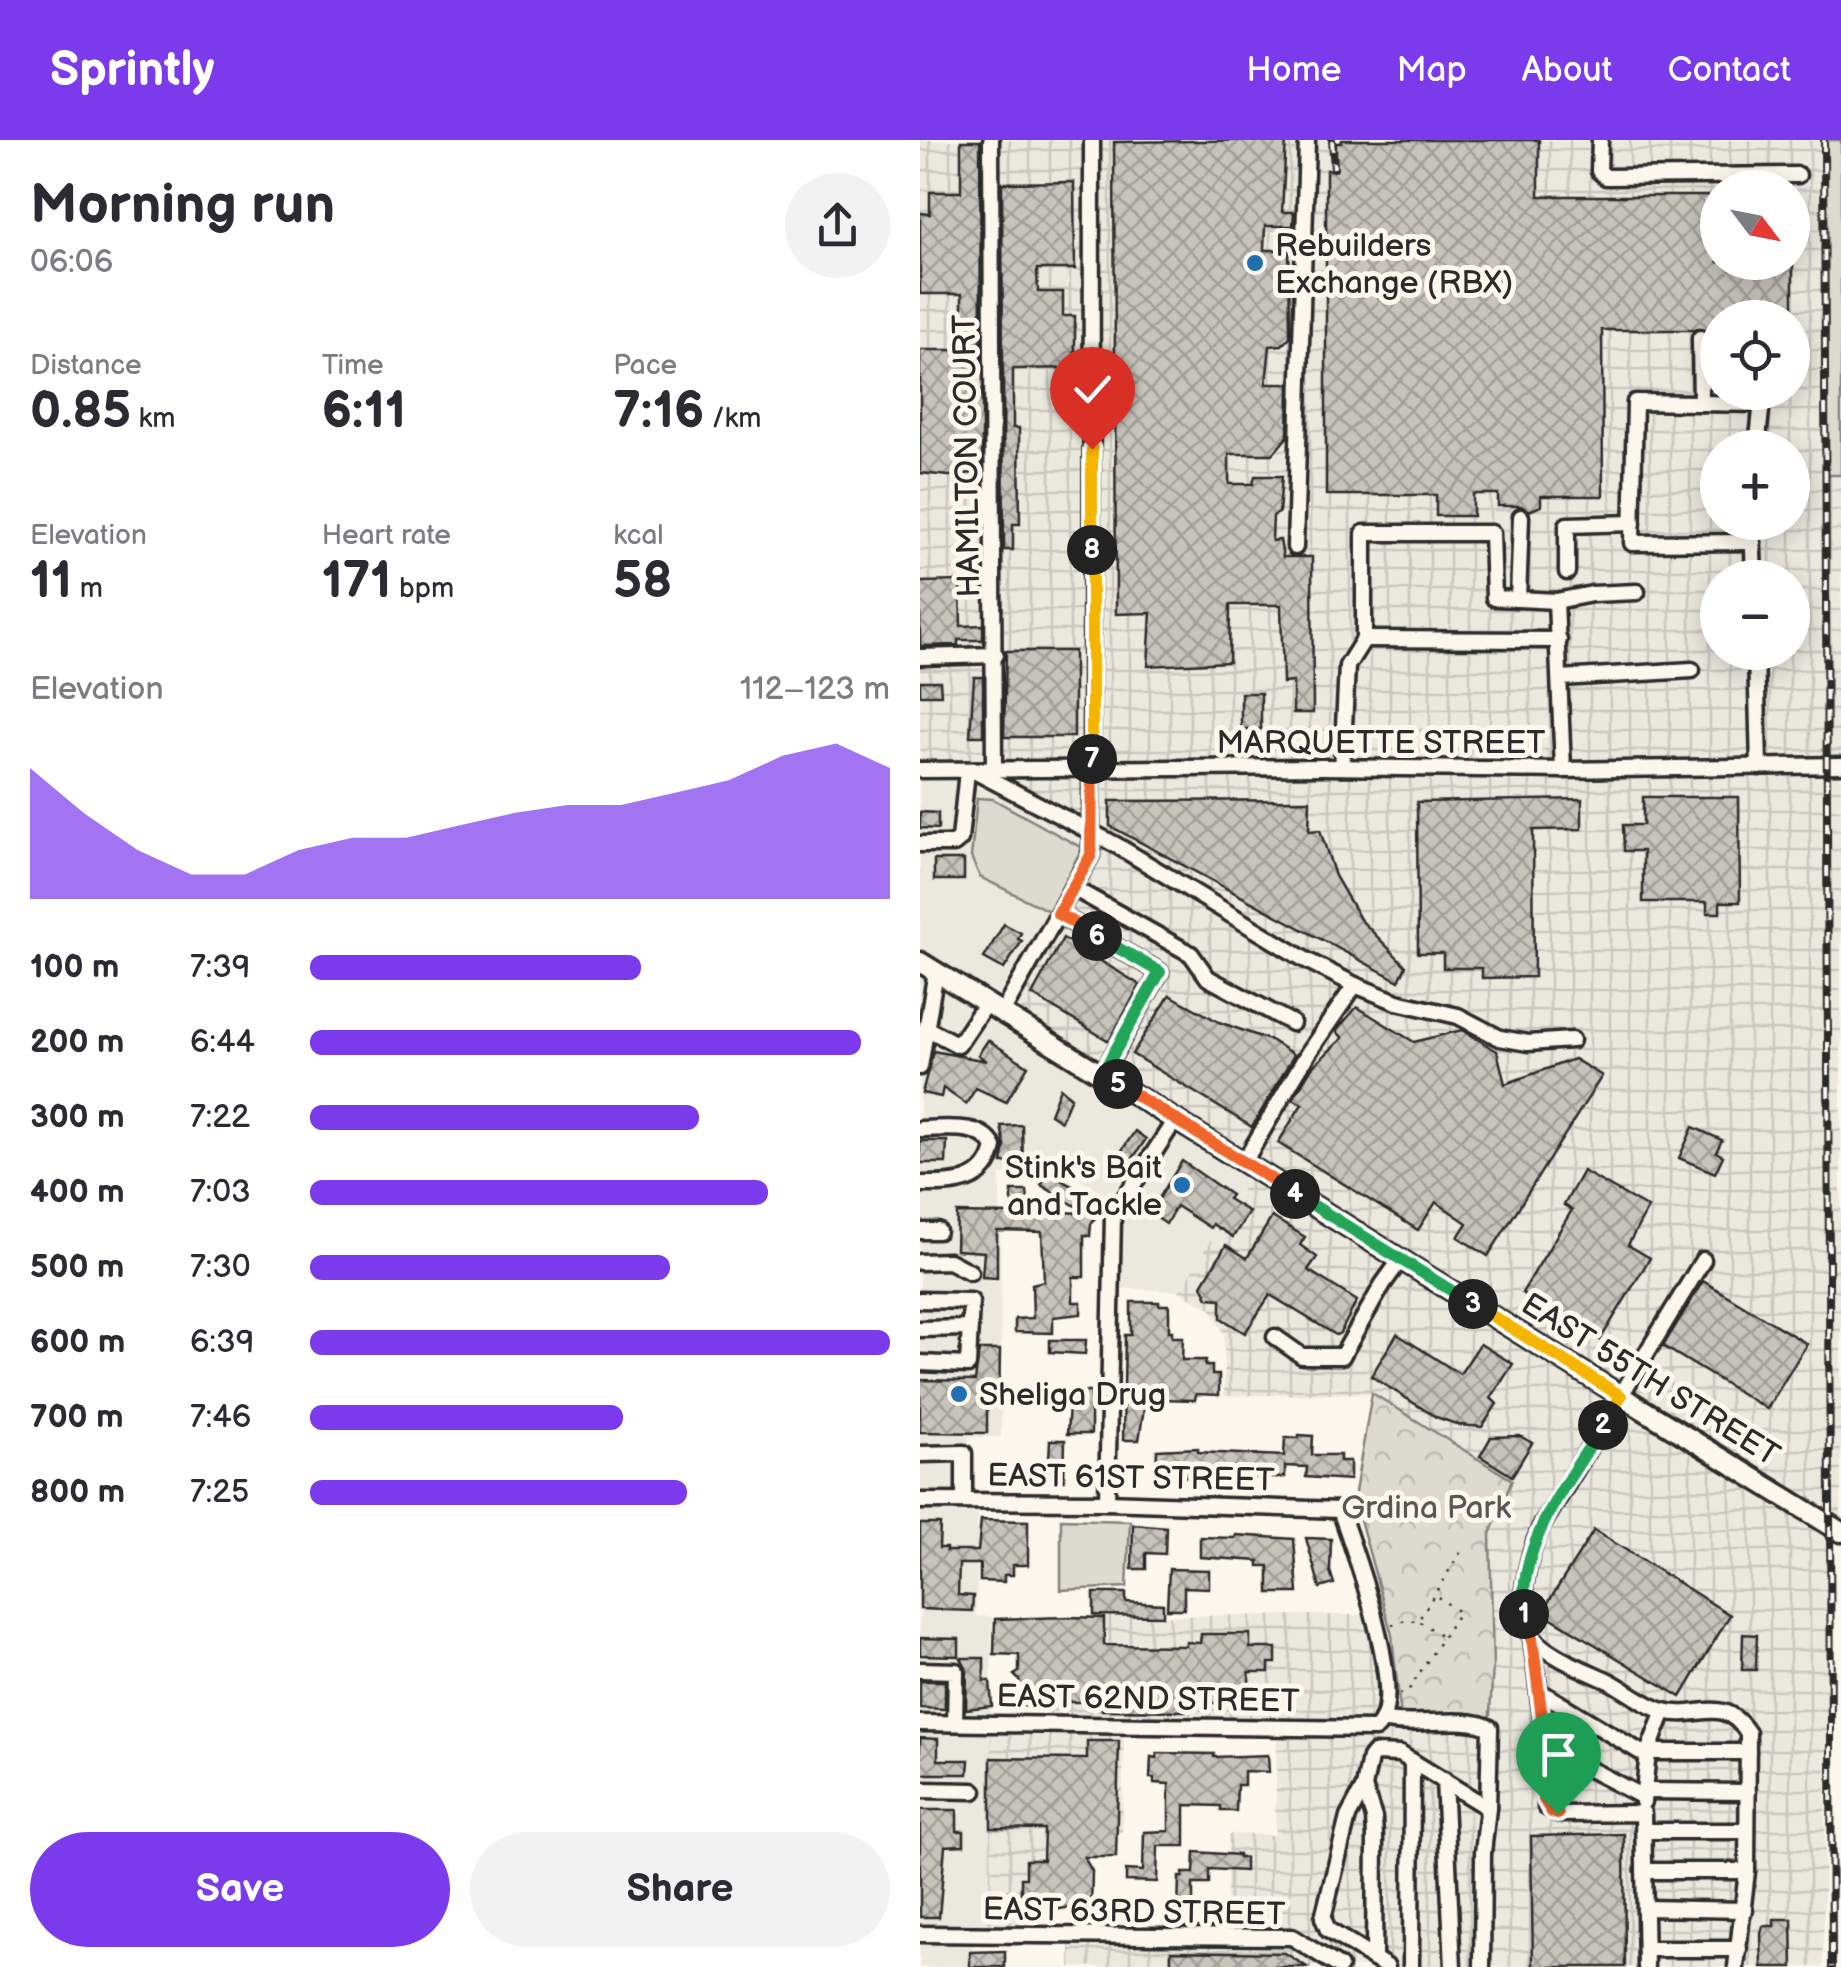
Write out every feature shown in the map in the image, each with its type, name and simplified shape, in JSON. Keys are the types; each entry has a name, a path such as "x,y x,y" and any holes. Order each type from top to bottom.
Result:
{"main road":[{"name":"EAST 55TH STREET","path":"928,967 1841,1532"}],"street":[{"name":"HAMILTON COURT","path":"991,140 994,771"},
{"path":"925,1021 958,1045 994,1008 1058,914 1091,855 1092,140"},
{"path":"1296,547 1307,140"},
{"path":"1600,140 1600,170 1606,177 1700,176"},
{"path":"1700,403 1634,402 1632,543 1753,542 1754,560"},
{"path":"1518,599 1521,517"},
{"path":"1567,572 1567,526 1633,523"},
{"path":"1342,768 1347,666 1364,640 1364,533 1492,533 1494,598 1556,601 1637,592"},
{"path":"1556,601 1563,770"},
{"path":"1364,640 1559,640"},
{"path":"920,657 996,656"},
{"path":"1561,678 1692,670"},
{"path":"1756,670 1758,767"},
{"name":"MARQUETTE STREET","path":"920,770 1563,770 1841,765"},
{"path":"920,844 954,844 960,839 971,771 1093,834 1354,985 1397,1002 1458,1016 1500,1038 1528,1043 1572,1040"},
{"path":"1073,888 1192,954 1208,978 1292,1023"},
{"path":"1058,914 1160,972 1102,1074"},
{"path":"920,1067 928,967"},
{"path":"1244,1162 1308,1053 1354,985"},
{"path":"1107,1502 1113,1216 1176,1120"},
{"path":"920,1128 978,1131 989,1138 994,1148 983,1169 962,1184 920,1184"},
{"path":"920,1232 938,1231"},
{"path":"1275,1337 1302,1356 1342,1356 1401,1259"},
{"path":"1643,1813 1552,1812 1544,1799 1539,1691 1524,1598 1535,1542 1704,1260"},
{"path":"920,1262 949,1262 970,1272"},
{"path":"920,1300 970,1301 968,1364 920,1364"},
{"path":"920,1328 970,1328"},
{"path":"920,1454 964,1453 964,1501"},
{"name":"EAST 61ST STREET","path":"920,1501 1107,1502 1340,1510 1379,1629 1384,1673 1378,1724"},
{"path":"1532,1638 1664,1712 1725,1710 1748,1733 1748,1871 1736,1967"},
{"path":"920,1670 956,1671 956,1723"},
{"path":"1539,1691 1648,1754 1748,1752"},
{"path":"1646,1967 1644,1794 1648,1754 1664,1712"},
{"name":"EAST 62ND STREET","path":"920,1723 1479,1723 1490,1728 1488,1808"},
{"path":"1543,1744 1644,1794 1748,1792"},
{"path":"1380,1963 1328,1930 1323,1918 1348,1816 1364,1787 1374,1753 1400,1754 1488,1808 1483,1853 1482,1967"},
{"path":"1411,1967 1412,1761"},
{"path":"1444,1780 1454,1967"},
{"path":"1364,1787 1374,1818 1380,1963"},
{"path":"920,1790 974,1791"},
{"path":"1644,1831 1748,1831"},
{"path":"1644,1870 1748,1871"},
{"path":"1644,1908 1745,1910"},
{"name":"EAST 63RD STREET","path":"920,1934 1292,1938 1340,1967"},
{"path":"1646,1949 1739,1949"}],"path":[{"path":"1418,1621 1463,1548"},
{"path":"1395,1694 1408,1692 1459,1612 1434,1595"},
{"path":"1388,1627 1405,1620 1418,1621 1443,1636"}],"shaded area":[{"path":"920,140 1824,140 1825,474 1841,475 1841,1532 1832,1527 1830,1546 1823,1967 1070,1967 1070,1936 1225,1937 1229,1834 1275,1835 1277,1728 1124,1726 1122,1832 1042,1831 1042,1935 989,1935 991,1724 1043,1724 1044,1616 1375,1615 1382,1720 1488,1728 1493,1666 1490,1534 1512,1480 1372,1393 1224,1396 1224,1334 1211,1309 1179,1291 1255,1169 1002,1013 1091,855 1093,835 975,771 920,770"},
{"path":"920,770 975,771 1093,834 1255,1169 1179,1291 1110,1288 1120,1203 1042,1158 1030,1177 1000,1175 1001,1437 969,1437 970,1501 978,1501 976,1616 992,1617 989,1935 973,1935 973,1967 920,1967"}],"green space":[{"path":"1824,140 1841,140 1841,475 1825,475"},
{"path":"977,798 993,799 1082,848 1049,911 980,877 971,857"},
{"name":"Grdina Park","path":"1372,1393 1512,1480 1490,1534 1493,1666 1489,1728 1402,1728 1392,1635 1354,1498"},
{"path":"1061,1519 1130,1521 1127,1587 1061,1590"}],"building":[{"path":"1286,140 1282,212 1294,212 1293,226 1265,226 1264,250 1289,250 1290,337 1282,345 1270,346 1266,384 1289,384 1288,436 1273,454 1229,454 1229,484 1253,484 1255,476 1282,476 1272,541 1280,540 1283,557 1312,557 1313,713 1293,713 1293,682 1283,683 1281,605 1230,605 1229,662 1148,666 1151,613 1116,614 1114,142"},
{"path":"1539,140 1539,196 1700,196 1700,280 1793,280 1793,300 1700,300 1700,330 1602,330 1603,496 1541,496 1541,506 1529,511 1521,506 1498,506 1498,494 1473,494 1473,516 1436,516 1436,495 1326,495 1326,170 1336,170 1336,143"},
{"path":"961,141 980,141 981,361 976,361 976,390 982,390 982,472 949,476 920,473 920,350 962,350 962,294 920,294 920,213 930,214 930,192 961,192"},
{"path":"1074,182 1075,269 1037,269 1038,292 1063,292 1063,316 1075,316 1075,368 1013,369 1013,428 1019,428 1020,524 1013,524 1013,550 1004,550 1002,183"},
{"path":"960,581 961,626 983,625 983,640 920,646 920,582"},
{"path":"1006,651 1074,651 1074,737 1004,737"},
{"path":"974,677 983,677 983,736 970,736"},
{"path":"920,681 940,681 941,695 920,695"},
{"path":"1241,693 1261,693 1261,729 1241,729"},
{"path":"1643,797 1739,797 1740,902 1720,902 1720,913 1707,913 1707,902 1643,902 1643,851 1624,851 1623,825 1643,825"},
{"path":"1582,799 1582,829 1533,830 1534,977 1482,978 1482,968 1443,968 1443,953 1418,953 1417,802"},
{"path":"1310,800 1309,831 1320,830 1335,876 1360,919 1406,966 1399,981 1110,826 1110,801"},
{"path":"920,812 938,813 938,829 920,828"},
{"path":"934,860 964,860 964,880 934,880"},
{"path":"1004,924 1021,933 1018,939 1022,941 1004,969 984,958"},
{"path":"1063,938 1140,985 1109,1041 1032,995"},
{"path":"1170,995 1219,1022 1272,1041 1294,1055 1252,1127 1132,1054"},
{"path":"1357,1007 1414,1042 1462,1030 1497,1051 1505,1084 1574,1059 1602,1076 1488,1256 1458,1237 1467,1223 1436,1202 1418,1230 1278,1143 1302,1104 1293,1099 1312,1067 1343,1038 1336,1031"},
{"path":"988,1040 1028,1066 1006,1102 976,1088 966,1104 943,1088 941,1097 922,1093 933,1051 987,1061 978,1055"},
{"path":"1060,1088 1071,1097 1061,1121 1050,1114"},
{"path":"1022,1125 1023,1163 1002,1163 1005,1146 1001,1126"},
{"path":"1693,1127 1722,1140 1716,1152 1723,1156 1715,1173 1679,1158"},
{"path":"1135,1131 1146,1139 1123,1173 1112,1165"},
{"path":"920,1141 947,1141 946,1163 920,1163"},
{"path":"1182,1161 1249,1212 1233,1237 1212,1224 1210,1228 1176,1206 1166,1224 1150,1213"},
{"path":"1583,1171 1648,1208 1628,1245 1650,1258 1600,1340 1522,1293 1572,1210 1564,1205"},
{"path":"1048,1173 1104,1203 1091,1224 1090,1236 1084,1235 1084,1277 1073,1277 1073,1302 1081,1302 1081,1314 1053,1317 1053,1333 1015,1332 1015,1319 1033,1318 1032,1284 1044,1281 1042,1232 997,1231 997,1278 982,1277 984,1252 956,1250 957,1213 1012,1214 1012,1191 1027,1191 1029,1211 1087,1213 1041,1185"},
{"path":"1272,1217 1305,1237 1300,1245 1317,1257 1308,1270 1357,1301 1340,1333 1336,1335 1270,1295 1245,1333 1221,1318 1221,1299 1208,1298 1202,1285 1226,1245 1247,1258"},
{"path":"1703,1281 1807,1344 1767,1409 1663,1346"},
{"path":"1131,1302 1169,1305 1169,1331 1172,1337 1183,1337 1182,1360 1206,1360 1205,1366 1212,1366 1212,1375 1219,1375 1219,1395 1196,1394 1195,1400 1160,1399 1160,1408 1144,1408 1139,1440 1123,1440 1125,1335 1131,1335"},
{"path":"1397,1334 1460,1374 1480,1344 1513,1364 1491,1398 1497,1404 1482,1427 1436,1417 1371,1376"},
{"path":"1050,1340 1086,1340 1085,1354 1050,1352"},
{"name":"Sheliga Drug","path":"979,1350 1000,1350 999,1407 987,1407 987,1433 920,1432 920,1380 975,1381"},
{"path":"1070,1392 1091,1392 1091,1434 1067,1434"},
{"path":"1313,1436 1312,1455 1340,1455 1340,1461 1350,1461 1350,1480 1306,1477 1307,1467 1285,1466 1285,1477 1278,1478 1156,1473 1157,1450 1198,1448 1198,1452 1284,1456 1285,1438"},
{"path":"1520,1436 1532,1443 1512,1476 1480,1456 1491,1437"},
{"path":"1050,1440 1065,1440 1064,1480 1048,1479"},
{"path":"981,1520 1028,1521 1028,1565 1013,1565 1013,1575 1004,1575 1004,1582 980,1581 980,1564 959,1564 958,1595 973,1596 972,1611 920,1609 920,1524 940,1524 939,1548 978,1551"},
{"path":"1133,1524 1166,1527 1165,1554 1146,1553 1146,1569 1132,1569"},
{"path":"1594,1530 1730,1615 1681,1697 1542,1612"},
{"path":"1200,1537 1294,1539 1298,1593 1269,1593 1269,1566 1259,1566 1259,1561 1200,1557"},
{"path":"1306,1538 1331,1539 1330,1571 1334,1584 1320,1588"},
{"path":"1169,1569 1209,1570 1209,1588 1184,1587 1184,1609 1167,1609"},
{"path":"1094,1593 1126,1593 1126,1602 1163,1604 1163,1616 1094,1615"},
{"path":"1104,1618 1104,1645 1186,1646 1186,1642 1200,1643 1201,1634 1250,1634 1250,1648 1276,1648 1276,1663 1269,1663 1269,1672 1249,1672 1249,1703 1211,1703 1211,1688 1186,1688 1186,1711 1102,1710 1102,1702 1069,1702 1069,1688 1036,1688 1036,1706 1019,1706 1019,1680 1014,1675 1019,1672 1019,1655 994,1654 995,1619"},
{"path":"1743,1634 1757,1635 1756,1670 1742,1670"},
{"path":"920,1638 959,1639 959,1656 920,1655"},
{"path":"961,1658 984,1658 984,1681 990,1681 992,1706 966,1709 967,1671"},
{"path":"920,1681 945,1681 945,1709 920,1708"},
{"path":"920,1738 938,1739 938,1760 969,1760 968,1774 920,1774"},
{"path":"1087,1741 1119,1741 1116,1857 1084,1857 1092,1871 1091,1909 1065,1908 1055,1910 1055,1914 1039,1914 1039,1918 1021,1918 1021,1878 1026,1878 1026,1860 1043,1860 1044,1829 991,1828 991,1758 1087,1759"},
{"path":"1157,1753 1268,1755 1269,1772 1244,1771 1244,1785 1237,1785 1236,1811 1221,1811 1221,1806 1185,1805 1185,1846 1158,1846 1157,1882 1126,1881 1126,1870 1143,1871 1144,1832 1169,1831 1169,1784 1154,1783 1154,1778 1150,1778 1151,1757 1157,1758"},
{"path":"920,1810 957,1810 957,1831 964,1831 964,1845 945,1846 939,1917 920,1917"},
{"path":"1624,1834 1625,1967 1533,1967 1531,1836"},
{"path":"1195,1852 1239,1855 1245,1858 1245,1871 1209,1869 1209,1884 1193,1884 1193,1912 1178,1912 1179,1877 1194,1873"},
{"path":"1774,1919 1792,1919 1793,1967 1762,1967 1763,1926 1774,1926"},
{"path":"1005,1951 1005,1967 970,1967 970,1952"},
{"path":"1171,1951 1285,1953 1307,1967 1171,1967"}],"railway":[{"path":"1332,140 1334,168"},
{"path":"1824,140 1832,1967"}],"place":[{"name":"Rebuilders Exchange (RBX)","path":"1255,263"},
{"name":"Stink's Bait and Tackle","path":"1182,1185"},
{"name":"Sheliga Drug","path":"959,1394"}],"route":[{"path":"1092,449 1093,834 1091,855 1058,914 1160,972 1102,1074 1621,1396 1541,1527 1526,1574 1524,1606 1542,1718 1544,1799 1546,1806 1558,1814"}]}
